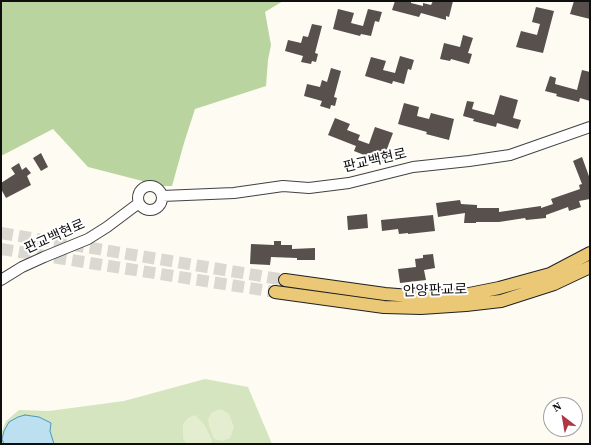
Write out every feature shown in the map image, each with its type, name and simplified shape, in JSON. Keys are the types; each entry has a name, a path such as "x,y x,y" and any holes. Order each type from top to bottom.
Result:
{"main road":[{"name":"안양판교로","path":"285,280 385,294 423,297 464,295 499,288 550,274 590,253"},
{"name":"안양판교로","path":"275,292 384,307 421,308 466,305 501,301 554,284 590,267"}],"street":[{"name":"판교백현로","path":"162,196 234,193 283,186 309,188 349,183 413,166 469,161 510,155 590,128"},
{"path":"146,186 155,187 162,196 159,206 153,210 146,210 139,203 138,195 146,186"},
{"name":"판교백현로","path":"1,280 22,267 88,239 139,203"}],"green space":[{"path":"1,1 283,1 265,12 271,45 266,86 195,109 172,186 162,186 88,167 53,129 1,156"},
{"path":"205,379 248,387 272,444 1,444 1,434 6,421 19,410 49,411 124,401"},
{"path":"221,409 229,414 234,427 230,438 222,441 214,439 208,419 212,412"},
{"path":"195,415 204,424 212,440 211,444 186,444 183,438 183,424 188,418"}],"water":[{"path":"25,415 39,417 51,423 50,431 54,444 4,444 2,439 9,422"}],"building":[{"path":"395,1 411,1 411,3 423,6 423,3 431,5 433,1 453,1 449,17 446,16 446,20 421,13 419,17 392,10"},
{"path":"574,1 590,2 590,19 570,14"},
{"path":"536,7 554,11 543,53 516,47 521,31 537,35 540,24 532,22"},
{"path":"338,9 354,13 351,23 363,26 368,9 382,12 379,22 375,21 371,36 361,34 360,36 333,29"},
{"path":"312,24 322,26 315,53 318,54 316,62 312,61 311,64 301,62 303,56 285,51 288,40 301,43 303,36 308,37"},
{"path":"463,35 473,38 468,53 472,54 469,64 451,59 450,61 440,59 444,43 460,47"},
{"path":"400,56 414,60 411,70 408,69 404,84 393,81 392,84 365,76 371,57 386,61 383,70 395,73"},
{"path":"331,68 341,71 334,97 337,98 335,106 331,105 330,109 320,106 322,101 304,96 307,84 320,87 322,80 327,82"},
{"path":"582,70 590,72 590,101 580,98 579,102 556,96 557,94 545,91 550,76 556,78 555,84 577,90"},
{"path":"500,95 518,100 513,118 521,120 518,129 497,123 496,127 473,121 474,119 463,116 467,101 474,102 472,109 494,115"},
{"path":"404,103 419,107 417,116 429,119 431,113 454,119 449,140 398,124"},
{"path":"335,118 350,124 347,130 360,135 358,140 369,144 375,127 393,133 382,162 354,151 356,146 328,135"},
{"path":"41,153 48,167 41,171 33,158"},
{"path":"582,157 590,179 590,199 579,201 581,207 569,211 568,207 546,215 546,218 526,220 525,218 499,222 464,223 465,213 438,217 436,203 460,200 461,204 477,205 477,208 499,208 499,212 541,206 541,208 553,204 551,199 580,189 579,185 582,184 573,161"},
{"path":"19,163 22,170 26,167 31,173 27,176 31,185 6,198 1,189 1,183 15,174 11,168"},
{"path":"367,214 368,228 348,230 347,216"},
{"path":"433,215 435,231 399,234 398,229 382,231 381,220"},
{"path":"274,241 281,241 281,245 292,245 292,249 315,248 315,260 297,260 297,258 271,257 270,265 250,264 251,244 274,245"},
{"path":"433,254 435,268 424,270 426,280 400,283 398,269 416,267 415,259 423,258 423,255"}],"tunnel":[{"path":"1,233 285,280"},
{"path":"1,249 275,292"}]}
